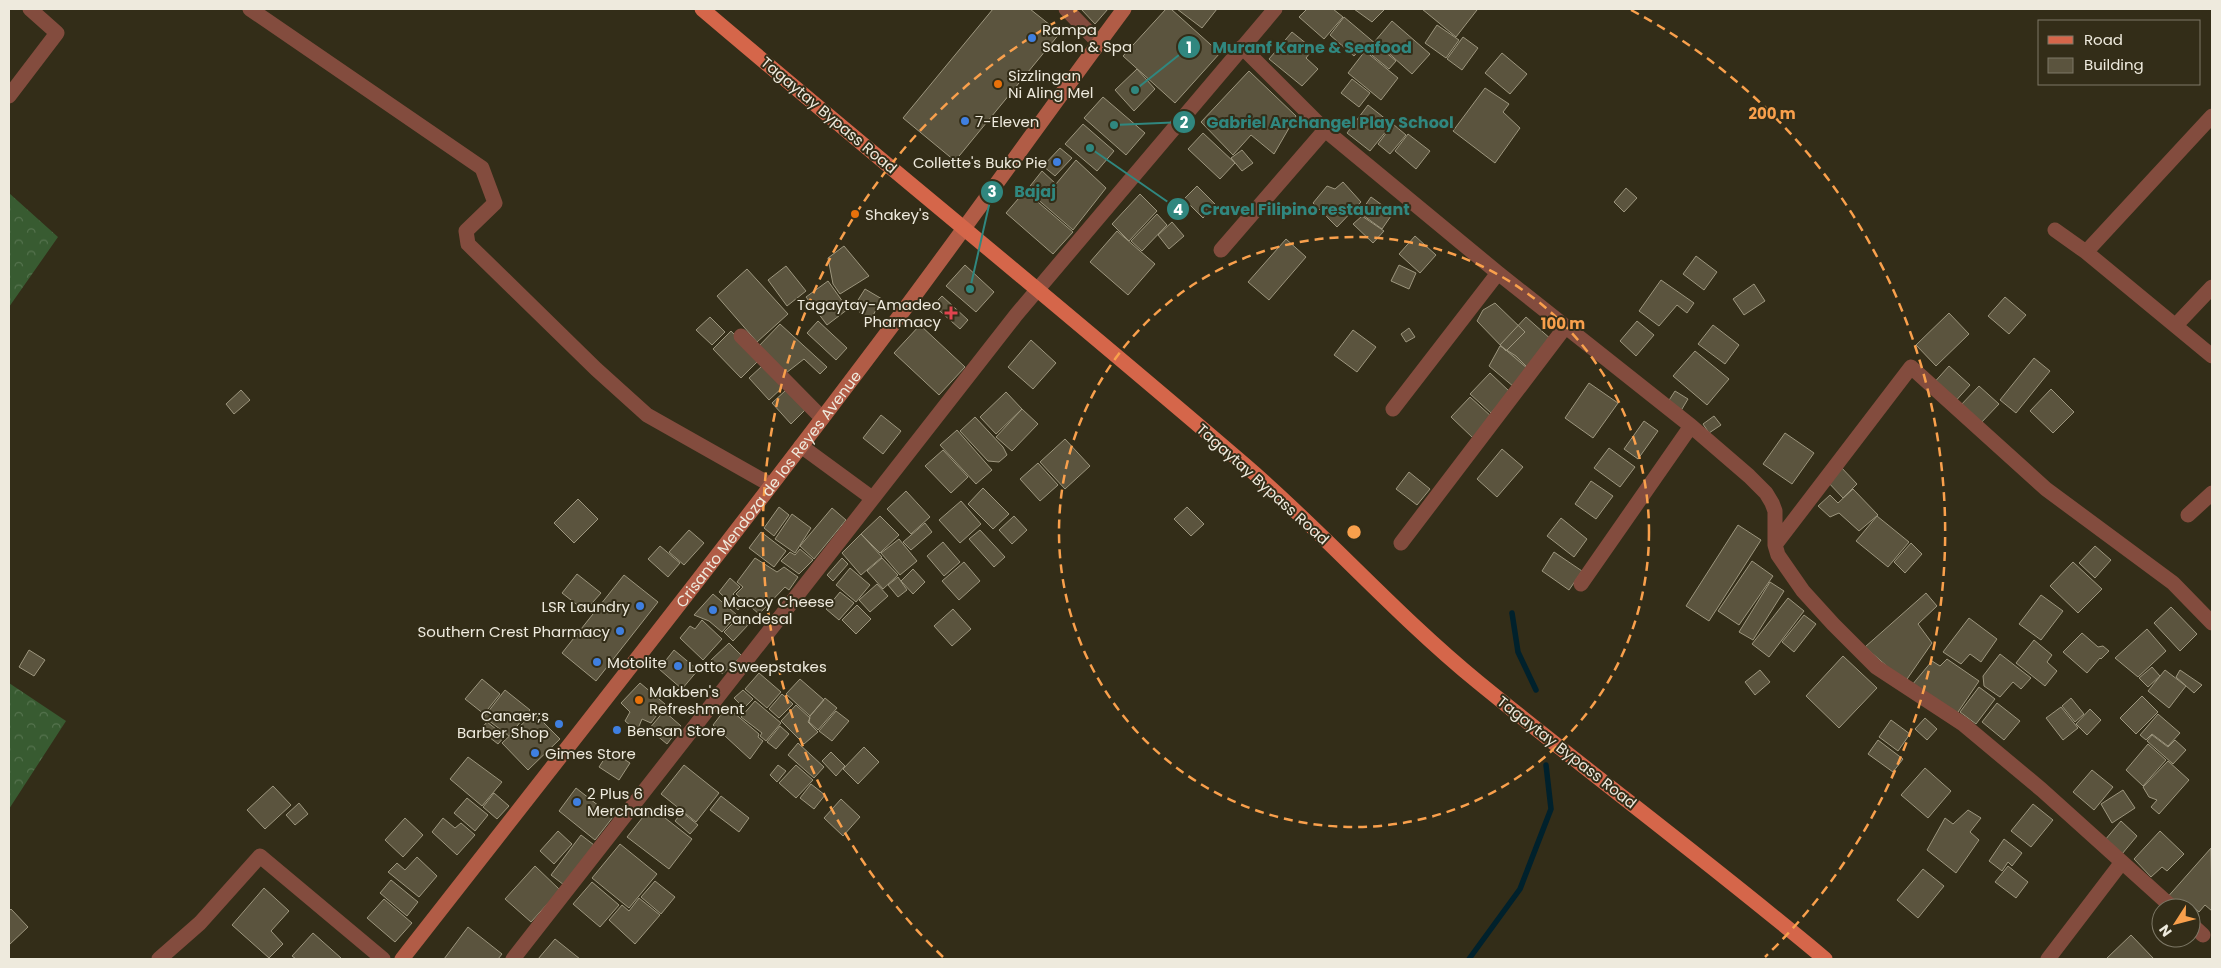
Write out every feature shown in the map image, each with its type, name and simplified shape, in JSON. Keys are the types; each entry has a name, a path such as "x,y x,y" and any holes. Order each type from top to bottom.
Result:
{"main road":[{"name":"Tagaytay Bypass Road","path":"702,9 965,227 1249,469 1438,648 1753,899 1825,959"},
{"name":"Crisanto Mendoza de los Reyes Avenue","path":"402,959 801,446 965,227 1124,9"}],"street":[{"path":"9,96 57,33 30,9"},
{"path":"250,9 482,168 495,203 466,231 468,244 589,362 647,415 771,485"},
{"path":"1066,9 1099,43"},
{"path":"513,959 1037,289 1275,9"},
{"path":"1242,48 1325,130 1498,273 1691,426 1766,493 1774,511 1775,545 1784,566 1803,591 1876,667 1963,724 2042,790 2162,898"},
{"path":"2086,252 2212,116"},
{"path":"1221,250 1325,130"},
{"path":"2055,230 2086,252 2212,356"},
{"path":"1393,410 1498,273"},
{"path":"2176,325 2212,287"},
{"path":"1400,544 1566,326"},
{"path":"741,336 822,418"},
{"path":"1775,545 1911,367 2059,500 2173,583 2212,623"},
{"path":"1581,584 1691,426"},
{"path":"801,446 872,498"},
{"path":"2188,515 2210,500"},
{"path":"159,959 200,923 260,856 382,959"},
{"path":"2048,959 2122,862"}],"green space":[{"path":"9,193 58,237 9,307"},
{"path":"9,683 66,721 9,809"}],"building":[{"path":"993,9 1030,9 1060,33 955,161 903,118"},
{"path":"1081,9 1108,9 1095,24"},
{"path":"1166,9 1171,9 1220,53 1175,103 1123,56"},
{"path":"1177,9 1217,9 1202,28"},
{"path":"1307,9 1333,9 1343,17 1324,39 1299,17"},
{"path":"1354,9 1385,9 1372,22"},
{"path":"1422,9 1475,9 1477,10 1456,37"},
{"path":"1344,17 1396,61 1389,69 1362,47 1354,56 1330,35"},
{"path":"1392,21 1430,54 1412,74 1375,41"},
{"path":"1437,25 1459,40 1446,58 1425,43"},
{"path":"1292,32 1313,49 1306,58 1318,69 1302,86 1269,59"},
{"path":"1463,37 1478,48 1462,70 1447,59"},
{"path":"1365,51 1398,78 1381,100 1348,73"},
{"path":"1502,53 1527,74 1510,94 1485,73"},
{"path":"1137,69 1155,89 1134,111 1115,90"},
{"path":"1249,71 1296,116 1274,154 1251,135 1233,155 1201,122"},
{"path":"1352,79 1370,93 1359,107 1341,93"},
{"path":"1485,88 1509,104 1503,112 1520,128 1495,163 1453,131"},
{"path":"1103,97 1145,133 1126,155 1084,118"},
{"path":"1368,105 1392,124 1370,151 1347,133"},
{"path":"1083,124 1114,151 1097,171 1065,144"},
{"path":"1393,124 1406,135 1390,154 1378,144"},
{"path":"1203,133 1235,163 1220,179 1188,149"},
{"path":"1408,134 1430,151 1416,169 1395,151"},
{"name":"Collette's Buko Pie","path":"1060,148 1072,158 1055,176 1043,166"},
{"path":"1242,150 1253,163 1242,171 1231,158"},
{"path":"1076,160 1106,188 1073,230 1027,190 1042,171 1056,184"},
{"path":"1343,182 1361,202 1337,227 1313,203 1327,186 1335,189"},
{"path":"1197,186 1216,205 1203,218 1184,199"},
{"path":"1626,188 1637,198 1624,212 1614,202"},
{"path":"1025,191 1073,232 1053,254 1006,213"},
{"path":"1140,194 1157,211 1129,241 1112,224"},
{"path":"1371,197 1393,213 1382,229 1360,213"},
{"path":"1157,214 1167,225 1142,251 1131,241"},
{"path":"1362,216 1384,231 1373,243 1353,224"},
{"path":"1172,222 1184,236 1169,249 1158,235"},
{"path":"1117,231 1155,264 1128,295 1090,262"},
{"path":"1415,236 1436,255 1420,273 1399,254"},
{"path":"1286,239 1306,257 1269,300 1248,282"},
{"path":"844,246 869,276 840,294 833,284 828,258"},
{"path":"1696,256 1717,272 1704,290 1683,274"},
{"path":"965,265 994,292 976,312 946,286"},
{"path":"1399,265 1416,273 1409,289 1391,281"},
{"path":"786,266 806,291 787,306 768,280"},
{"path":"747,269 788,314 757,342 717,296"},
{"path":"1661,280 1694,303 1687,313 1677,305 1659,326 1639,311"},
{"path":"828,281 848,309 827,325 806,297"},
{"path":"1754,284 1765,301 1744,315 1733,299"},
{"path":"865,289 882,299 871,319 853,308"},
{"name":"Tagaytay-Amadeo Pharmacy","path":"942,296 968,320 960,329 933,305"},
{"path":"2005,297 2026,315 2009,334 1988,316"},
{"path":"1495,303 1525,332 1506,351 1477,321 1483,310"},
{"path":"1949,313 1969,334 1936,366 1916,345"},
{"path":"710,317 725,332 712,345 696,330"},
{"path":"1526,317 1553,341 1528,369 1500,345"},
{"path":"818,321 847,348 836,360 807,333"},
{"path":"1637,321 1654,335 1636,356 1620,341"},
{"path":"780,324 827,367 820,374 804,359 786,373 758,347"},
{"path":"920,325 965,367 939,395 894,353"},
{"path":"1713,325 1739,345 1725,364 1698,344"},
{"path":"1409,328 1415,337 1406,342 1401,334"},
{"path":"1353,330 1376,347 1357,372 1334,355"},
{"path":"731,331 759,360 741,378 713,349"},
{"path":"1031,340 1056,363 1033,389 1008,367"},
{"path":"1500,346 1516,356 1529,369 1514,387 1489,366"},
{"path":"1695,351 1729,379 1707,405 1673,376"},
{"path":"2034,358 2050,371 2016,413 2000,400"},
{"path":"762,366 783,387 769,400 749,378"},
{"path":"1949,366 1970,385 1952,405 1931,386"},
{"path":"1490,373 1510,392 1491,413 1470,394"},
{"path":"1589,383 1618,403 1593,438 1565,418"},
{"path":"1979,386 1999,404 1979,425 1959,407"},
{"path":"2051,389 2074,412 2053,433 2030,411"},
{"path":"241,390 250,400 234,414 226,404"},
{"path":"786,390 805,410 791,424 772,403"},
{"path":"1675,391 1688,399 1679,414 1666,405"},
{"path":"1006,392 1022,409 996,434 980,417"},
{"path":"1470,397 1492,417 1473,438 1451,417"},
{"path":"1022,409 1038,424 1012,451 996,437"},
{"path":"881,415 901,431 883,454 863,438"},
{"path":"1714,416 1721,425 1709,433 1703,424"},
{"path":"975,417 1003,447 1007,455 999,462 988,461 960,431"},
{"path":"1644,421 1658,431 1638,459 1624,449"},
{"path":"957,430 992,470 976,484 940,445"},
{"path":"1785,433 1814,453 1792,484 1763,464"},
{"path":"1065,439 1090,466 1065,489 1040,462"},
{"path":"1609,448 1635,467 1620,487 1594,468"},
{"path":"1502,449 1523,467 1497,497 1477,479"},
{"path":"943,450 968,477 951,493 925,466"},
{"path":"1038,463 1058,485 1040,501 1020,479"},
{"path":"1840,466 1857,484 1843,498 1826,480"},
{"path":"1409,472 1430,489 1417,505 1396,489"},
{"path":"1591,481 1613,496 1596,519 1575,504"},
{"path":"983,488 1009,514 993,529 968,504"},
{"path":"1853,489 1878,515 1859,531 1839,513 1830,517 1818,506 1830,495 1838,503"},
{"path":"906,491 930,517 911,534 887,509"},
{"path":"578,499 598,519 574,543 554,523"},
{"path":"961,501 981,524 960,543 939,520"},
{"path":"779,507 789,515 774,536 764,528"},
{"path":"1187,507 1204,524 1191,536 1174,519"},
{"path":"832,508 846,520 814,559 800,546"},
{"path":"792,514 811,528 795,553 775,539"},
{"path":"880,516 899,535 880,553 861,534"},
{"path":"1014,516 1027,530 1012,544 999,530"},
{"path":"1877,516 1909,542 1888,567 1856,541"},
{"path":"1561,518 1587,539 1574,557 1547,536"},
{"path":"925,523 932,532 911,550 903,542"},
{"path":"1738,525 1761,540 1709,621 1686,606"},
{"path":"689,530 704,543 684,565 669,552"},
{"path":"980,530 1005,557 994,567 969,539"},
{"path":"761,532 786,551 774,567 749,548"},
{"path":"861,534 882,557 861,575 842,553"},
{"path":"899,539 917,561 900,575 881,553"},
{"path":"943,542 960,562 944,576 927,556"},
{"path":"1911,543 1922,554 1905,573 1894,562"},
{"path":"660,546 680,563 668,577 648,559"},
{"path":"2095,546 2111,560 2095,578 2079,563"},
{"path":"800,549 813,560 799,574 781,561 790,552 795,555"},
{"path":"1554,552 1582,571 1569,590 1542,571"},
{"path":"755,558 777,572 784,567 798,577 789,590 785,587 759,614 736,594 743,587 737,582"},
{"path":"842,558 848,564 833,581 827,575"},
{"path":"882,558 898,575 883,589 867,571"},
{"path":"1752,561 1773,576 1739,625 1718,611"},
{"path":"964,562 980,581 959,600 942,581"},
{"path":"2073,562 2102,589 2078,613 2050,586"},
{"path":"850,568 870,585 856,602 836,585"},
{"path":"913,569 925,582 913,594 901,581"},
{"path":"577,574 601,593 585,611 562,593"},
{"path":"624,575 658,602 596,681 562,653"},
{"path":"898,577 907,590 898,597 888,585"},
{"path":"730,578 740,587 733,594 743,605 738,610 719,592"},
{"path":"1770,582 1784,591 1753,640 1739,632"},
{"path":"877,584 888,596 870,612 859,600"},
{"path":"840,592 854,603 839,620 826,609"},
{"path":"1926,593 1937,606 1918,624 1932,643 1905,682 1865,647"},
{"path":"713,594 737,615 722,632 709,621 694,615"},
{"path":"2041,595 2063,611 2041,640 2019,624"},
{"path":"1788,598 1804,611 1769,657 1752,644"},
{"path":"857,605 871,619 856,634 842,620"},
{"path":"2171,607 2197,634 2180,651 2154,623"},
{"path":"953,609 971,629 952,646 934,626"},
{"path":"1804,615 1816,624 1794,652 1782,642"},
{"path":"740,616 749,624 733,641 724,632"},
{"path":"1969,618 1997,639 1981,662 1970,654 1961,664 1943,652"},
{"path":"702,620 722,639 703,660 680,638 690,626 695,629"},
{"path":"2147,629 2166,651 2138,677 2115,658"},
{"path":"2082,633 2098,647 2103,646 2109,651 2087,673 2063,652"},
{"path":"2034,640 2052,655 2047,662 2057,671 2045,686 2016,663"},
{"path":"729,643 742,656 722,674 710,661"},
{"path":"29,650 45,660 34,676 19,667"},
{"path":"674,650 698,670 682,689 659,669"},
{"path":"2000,654 2031,678 2021,689 2013,682 2000,697 1984,686 1983,676"},
{"path":"1843,656 1877,688 1839,728 1806,696"},
{"path":"1947,659 1979,681 1956,715 1907,691 1932,661 1940,666"},
{"path":"2152,667 2160,676 2148,687 2139,678"},
{"path":"1760,670 1770,682 1755,695 1745,682"},
{"path":"2165,670 2186,686 2169,708 2148,691"},
{"path":"2180,670 2202,685 2194,693 2176,677"},
{"path":"759,673 781,692 767,708 745,689"},
{"path":"482,679 500,694 484,714 465,699"},
{"path":"800,679 824,700 810,716 786,694"},
{"path":"640,683 665,704 651,723 642,719 637,731 625,721 630,712 621,703"},
{"path":"1979,687 1995,699 1976,724 1960,712"},
{"path":"505,690 530,710 509,736 484,717"},
{"path":"743,690 753,699 744,708 734,698"},
{"path":"782,694 793,704 779,718 769,709"},
{"path":"2142,696 2158,712 2136,734 2120,718"},
{"path":"825,698 837,708 818,730 809,722 810,716"},
{"path":"2071,698 2084,714 2075,722 2062,706"},
{"path":"755,701 781,723 766,741 760,736 762,733 741,717"},
{"path":"1997,703 2020,721 2004,740 1982,722"},
{"path":"796,705 810,718 808,722 818,732 804,744 781,721"},
{"path":"727,707 759,734 758,737 763,741 750,759 713,725"},
{"path":"2061,707 2078,728 2063,740 2046,718"},
{"path":"2090,709 2101,720 2087,735 2076,724"},
{"path":"664,711 681,726 667,744 649,729"},
{"path":"836,711 849,721 832,741 819,731"},
{"path":"534,713 560,739 528,770 502,743"},
{"path":"2158,714 2180,733 2168,746 2152,734 2146,740 2140,735"},
{"path":"1925,718 1937,729 1927,740 1915,729"},
{"path":"1891,720 1910,734 1898,751 1879,737"},
{"path":"487,722 505,736 498,744 480,730"},
{"path":"780,726 789,734 776,749 767,742"},
{"path":"2152,735 2168,747 2175,740 2186,750 2173,764 2147,741"},
{"path":"1878,740 1903,759 1893,772 1868,754"},
{"path":"798,743 824,767 814,778 788,755"},
{"path":"2148,744 2166,760 2143,786 2126,770"},
{"path":"864,747 879,762 858,784 843,769"},
{"path":"610,750 630,763 619,780 599,767"},
{"path":"831,752 845,766 836,776 822,761"},
{"path":"468,757 502,782 482,806 450,779"},
{"path":"2168,761 2189,780 2159,814 2151,807 2157,800 2149,797 2143,787"},
{"path":"684,765 719,793 696,822 661,794"},
{"path":"778,765 786,771 777,782 770,775"},
{"path":"796,765 813,780 796,798 779,783"},
{"path":"1925,768 1951,791 1928,818 1901,795"},
{"path":"2092,770 2113,787 2094,810 2073,792"},
{"path":"811,784 825,795 814,809 800,798"},
{"path":"273,786 291,805 265,829 247,810"},
{"path":"576,788 613,817 595,840 559,811"},
{"path":"2123,790 2135,808 2112,823 2101,804"},
{"path":"494,793 509,806 497,819 483,807"},
{"path":"721,796 749,818 739,832 710,810"},
{"path":"467,798 488,815 475,831 454,813"},
{"path":"841,799 860,817 843,836 824,818"},
{"path":"299,803 308,814 295,825 286,815"},
{"path":"2033,804 2053,820 2031,847 2011,831"},
{"path":"651,807 692,839 669,869 627,837"},
{"path":"1968,810 1981,818 1970,832 1979,840 1956,873 1927,850 1945,818 1953,824"},
{"path":"682,812 698,825 690,834 675,821"},
{"path":"405,818 423,835 403,857 385,840"},
{"path":"443,818 455,828 461,823 475,835 457,855 432,832"},
{"path":"2121,821 2137,836 2122,854 2105,840"},
{"path":"558,831 572,844 554,864 540,851"},
{"path":"2160,831 2184,854 2167,871 2162,867 2151,877 2134,859"},
{"path":"581,835 594,845 564,885 551,875"},
{"path":"2004,839 2022,853 2012,866 2008,862 2002,871 1989,861"},
{"path":"620,844 657,874 629,908 592,878"},
{"path":"2211,848 2212,911 2205,905 2201,910 2201,898 2167,898"},
{"path":"417,857 437,876 419,897 388,872 397,863 405,870"},
{"path":"535,866 560,890 531,922 505,899"},
{"path":"2008,866 2028,882 2016,898 1995,882"},
{"path":"1923,869 1944,886 1918,918 1897,900"},
{"path":"391,880 418,902 407,916 380,893"},
{"path":"655,881 675,897 661,914 641,897"},
{"path":"592,882 619,905 600,927 573,904"},
{"path":"264,888 289,911 271,931 283,944 269,958 232,925"},
{"path":"639,898 660,915 635,944 609,920 622,905 629,911"},
{"path":"384,899 412,923 395,942 367,918"},
{"path":"11,909 28,927 9,945 9,911"},
{"path":"468,927 502,954 498,959 444,959"},
{"path":"313,933 341,958 296,959 292,956"},
{"path":"2131,935 2154,959 2106,959"},
{"path":"555,939 580,959 538,959"}],"waterway":[{"path":"1512,613 1518,652 1536,690"},
{"path":"1469,959 1520,889 1551,809 1546,765"}],"place":[{"name":"Rampa Salon & Spa","path":"1032,38"},
{"name":"Sizzlingan Ni Aling Mel","path":"998,84"},
{"name":"Muranf Karne & Seafood","path":"1135,90"},
{"name":"7-Eleven","path":"965,121"},
{"name":"Gabriel Archangel Play School","path":"1114,125"},
{"name":"Cravel Filipino restaurant","path":"1090,148"},
{"name":"Collette's Buko Pie","path":"1057,162"},
{"name":"Shakey's","path":"855,214"},
{"name":"Bajaj","path":"970,289"},
{"name":"Tagaytay-Amadeo Pharmacy","path":"951,313"},
{"name":"LSR Laundry","path":"640,606"},
{"name":"Macoy Cheese Pandesal","path":"713,610"},
{"name":"Southern Crest Pharmacy","path":"620,631"},
{"name":"Motolite","path":"597,662"},
{"name":"Lotto Sweepstakes","path":"678,666"},
{"name":"Makben's Refreshment","path":"639,700"},
{"name":"Canaer;s Barber Shop","path":"559,724"},
{"name":"Bensan Store","path":"617,730"},
{"name":"Gimes Store","path":"535,753"},
{"name":"2 Plus 6 Merchandise","path":"577,802"}]}
